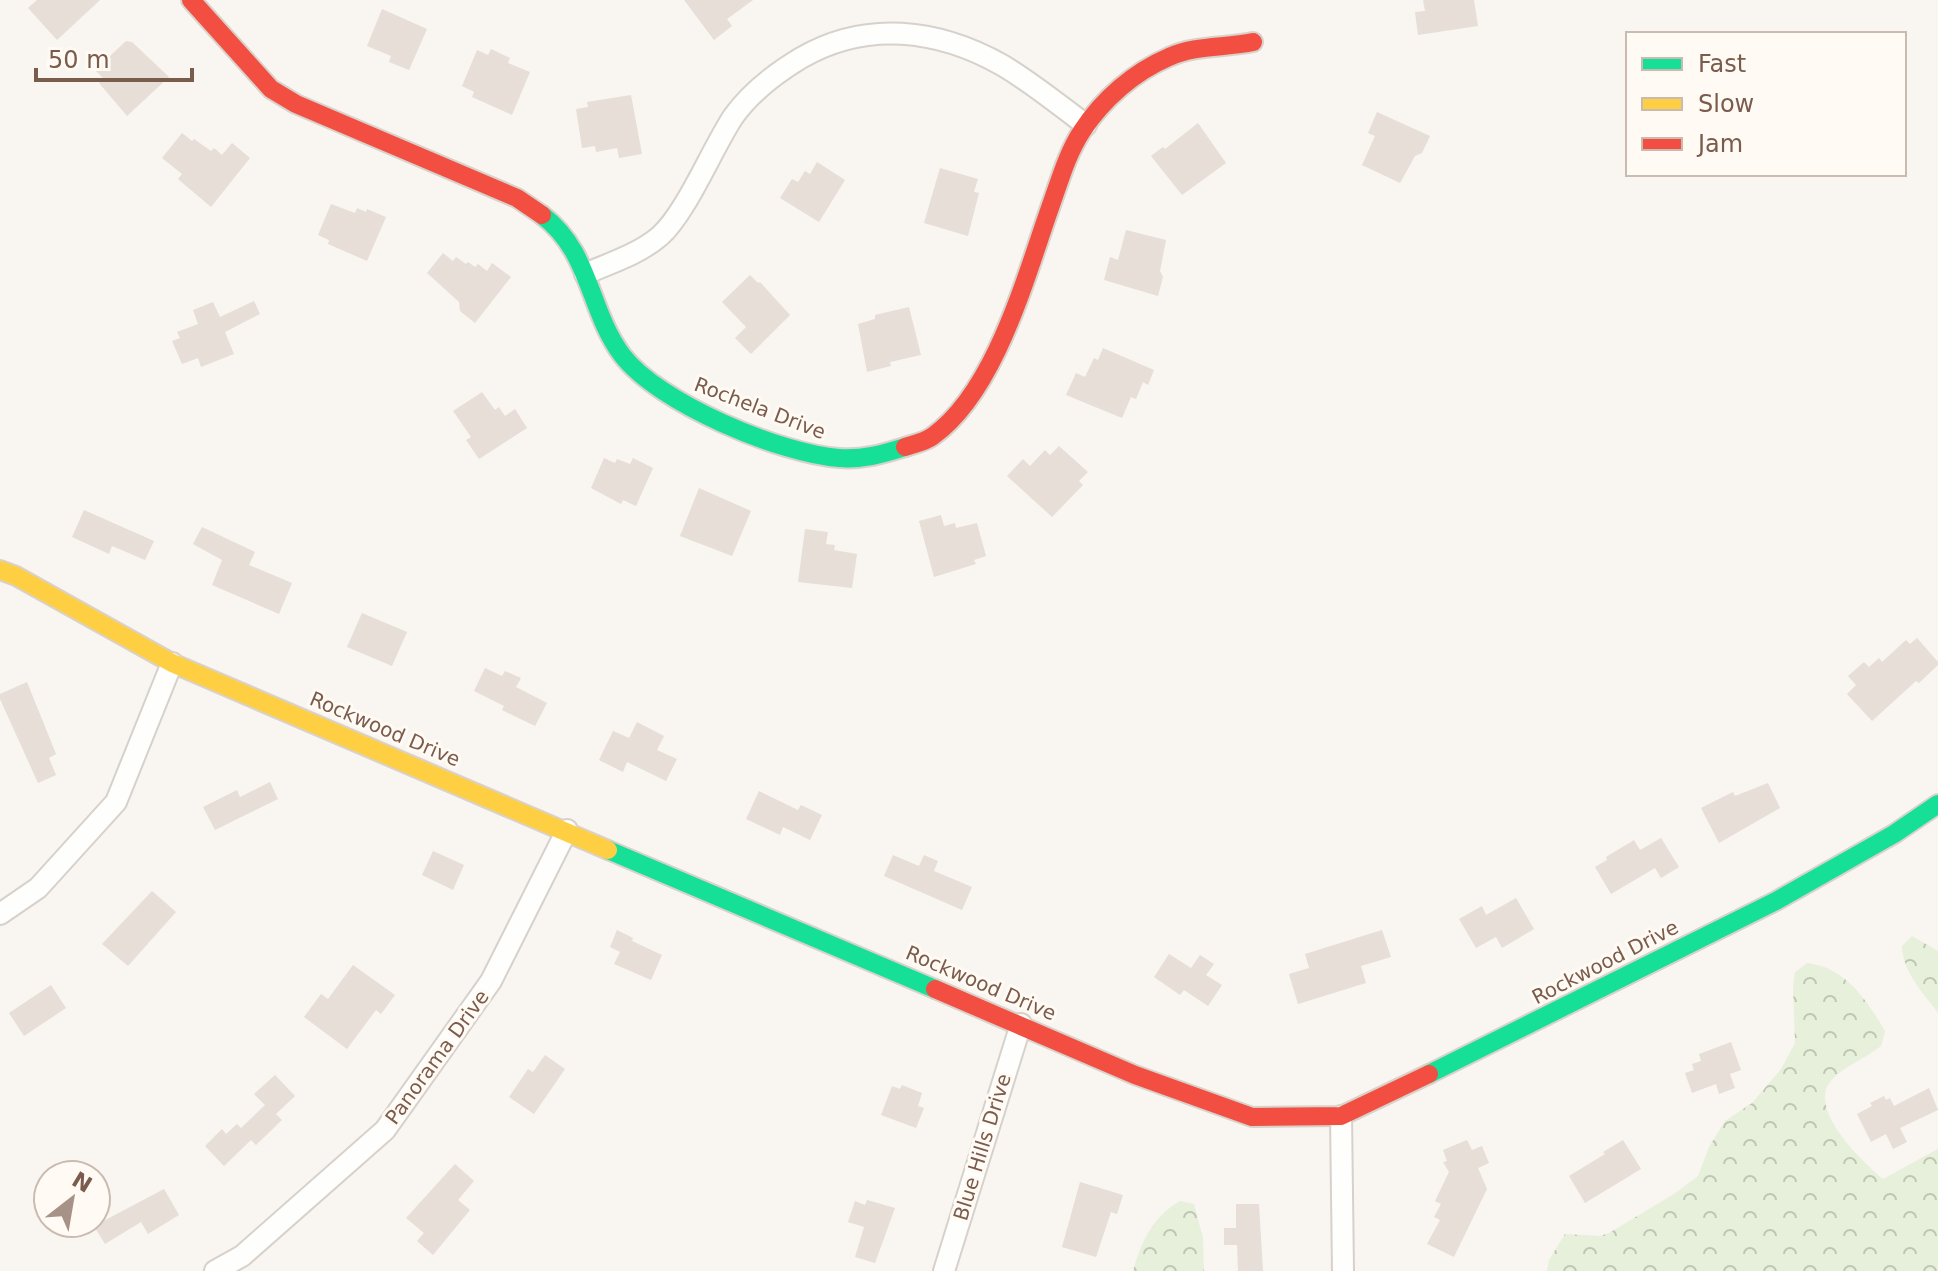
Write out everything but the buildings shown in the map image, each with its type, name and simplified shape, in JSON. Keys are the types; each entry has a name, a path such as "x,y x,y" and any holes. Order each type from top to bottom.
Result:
{"street":[{"name":"Rochela Drive","path":"191,0 271,89 296,104 517,198 544,217 567,238 622,356 653,386 701,412 814,456 847,459 888,453 932,437 963,409 984,378 1002,337 1070,155 1086,125 1108,100 1135,77 1189,49 1253,42"},
{"path":"585,274 635,252 662,235 735,114 775,73 817,49 850,36 907,32 953,43 1002,65 1086,125"},
{"name":"Rockwood Drive","path":"0,570 172,663 1135,1075 1252,1117 1341,1116 1482,1049 1776,901 1894,834 1938,804"},
{"path":"0,914 38,888 116,802 172,663"},
{"name":"Panorama Drive","path":"215,1271 242,1256 385,1130 491,981 567,830"},
{"name":"Blue Hills Drive","path":"944,1271 1021,1024"},
{"path":"1341,1116 1343,1271"}],"green space":[{"path":"1912,936 1938,951 1938,1013 1906,965 1902,946"},
{"path":"1807,963 1821,966 1844,978 1871,1008 1885,1031 1881,1046 1841,1071 1830,1082 1825,1094 1826,1107 1841,1135 1883,1179 1938,1149 1938,1271 1547,1271 1549,1260 1565,1234 1600,1236 1609,1233 1698,1176 1709,1147 1725,1121 1752,1103 1781,1069 1795,1043 1795,972"},
{"path":"1180,1201 1194,1204 1203,1238 1204,1271 1133,1271 1155,1222"}],"traffic: fast":[{"path":"542,215 558,230 580,263 602,319 622,355 663,391 722,423 814,454 856,458 905,447"},
{"path":"1429,1074 1776,901 1894,834 1938,804"},
{"path":"608,850 935,989"}],"traffic: slow":[{"path":"0,570 172,663 608,850"}],"traffic: jam":[{"path":"191,0 271,89 296,104 517,198 542,215"},
{"path":"905,447 930,438 955,416 991,362 1019,297 1068,158 1082,131 1100,108 1132,79 1169,57 1200,49 1253,42"},
{"path":"935,989 1135,1075 1252,1117 1341,1116 1429,1074"}]}
